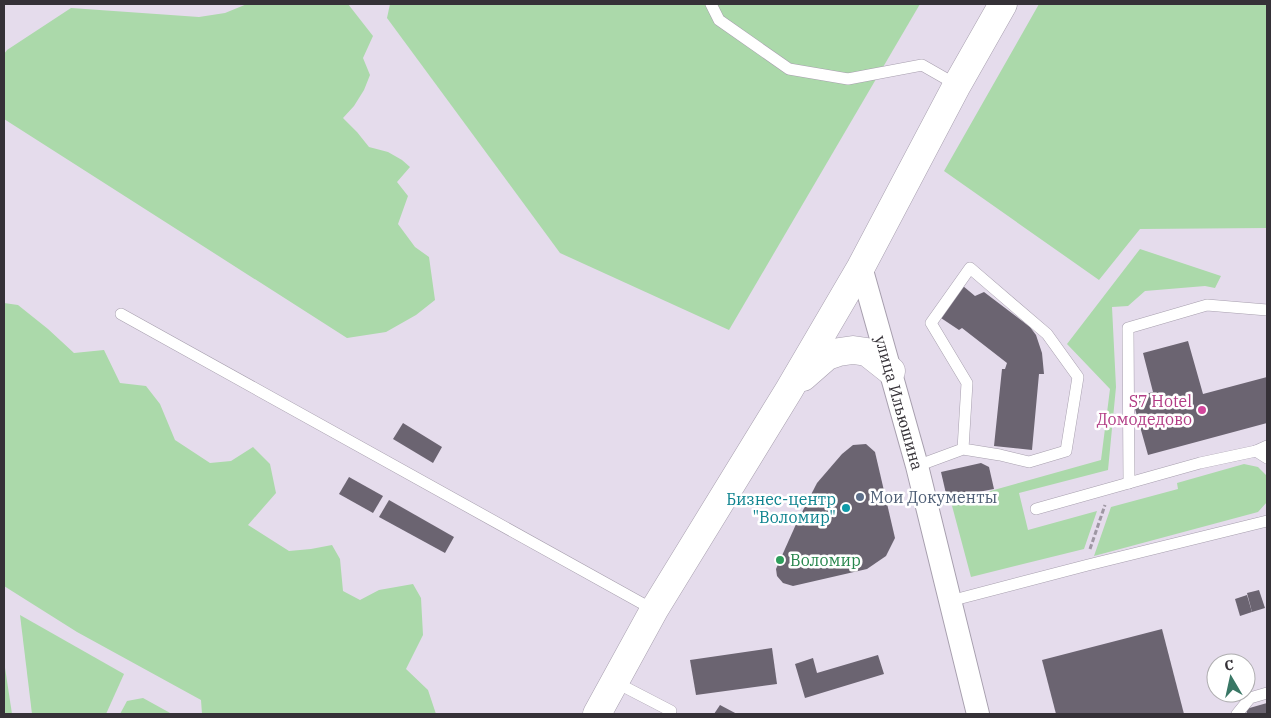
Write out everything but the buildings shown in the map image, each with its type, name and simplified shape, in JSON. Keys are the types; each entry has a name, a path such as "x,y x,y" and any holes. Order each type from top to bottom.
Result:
{"main road":[{"path":"597,714 654,610 789,390 861,267 957,85 1003,4"},
{"path":"789,390 827,356 839,352 853,350 867,352 891,371"}],"street":[{"name":"улица Ильюшина","path":"861,267 917,466 978,714"}],"lane":[{"path":"711,4 719,20 789,69 848,78 922,66 957,85"},
{"path":"917,466 963,449 1029,462 1066,451 1078,376 1046,334 970,268 931,323 967,383 963,449"},
{"path":"1129,483 1128,328 1207,305 1267,310"},
{"path":"122,314 654,610"},
{"path":"1036,510 1200,463 1256,451 1267,446"},
{"path":"1256,451 1267,458"},
{"path":"950,601 1267,521"},
{"path":"615,682 672,711"},
{"path":"1237,714 1250,698 1267,693"}],"path":[{"path":"1088,554 1111,488"}],"green space":[{"path":"247,4 348,4 373,36 363,58 370,75 364,90 354,106 343,118 369,147 388,152 410,167 397,182 408,196 398,224 415,247 429,257 435,300 416,315 386,332 347,338 4,119 4,54 7,50 71,8 199,17 225,13"},
{"path":"390,4 920,4 729,330 560,253 387,18"},
{"path":"1039,4 1267,4 1267,228 1140,229 1099,280 944,171"},
{"path":"1140,249 1221,276 1215,288 1205,286 1145,291 1128,306 1112,307 1116,387 1108,470 1019,493 1028,530 1097,511 1084,549 971,577 951,502 1101,460 1110,389 1067,344"},
{"path":"4,303 18,305 74,353 104,350 120,383 146,386 160,404 175,440 210,463 231,461 253,447 270,464 276,493 248,525 289,551 332,545 340,559 343,591 360,600 379,590 413,584 421,598 423,635 406,669 428,690 436,714 202,714 201,700 77,632 4,586"},
{"path":"1244,464 1258,467 1267,476 1267,502 1258,512 1094,556 1111,507 1178,489 1177,483"},
{"path":"20,615 124,674 106,714 32,714"},
{"path":"4,661 12,714 4,714"},
{"path":"143,698 172,714 120,714 127,701"}],"place":[{"name":"S7 Hotel Домодедово","path":"1202,410"},
{"name":"Мои Документы","path":"860,497"},
{"name":"Бизнес-центр \"Воломир\"","path":"846,508"},
{"name":"Воломир","path":"780,560"}]}
